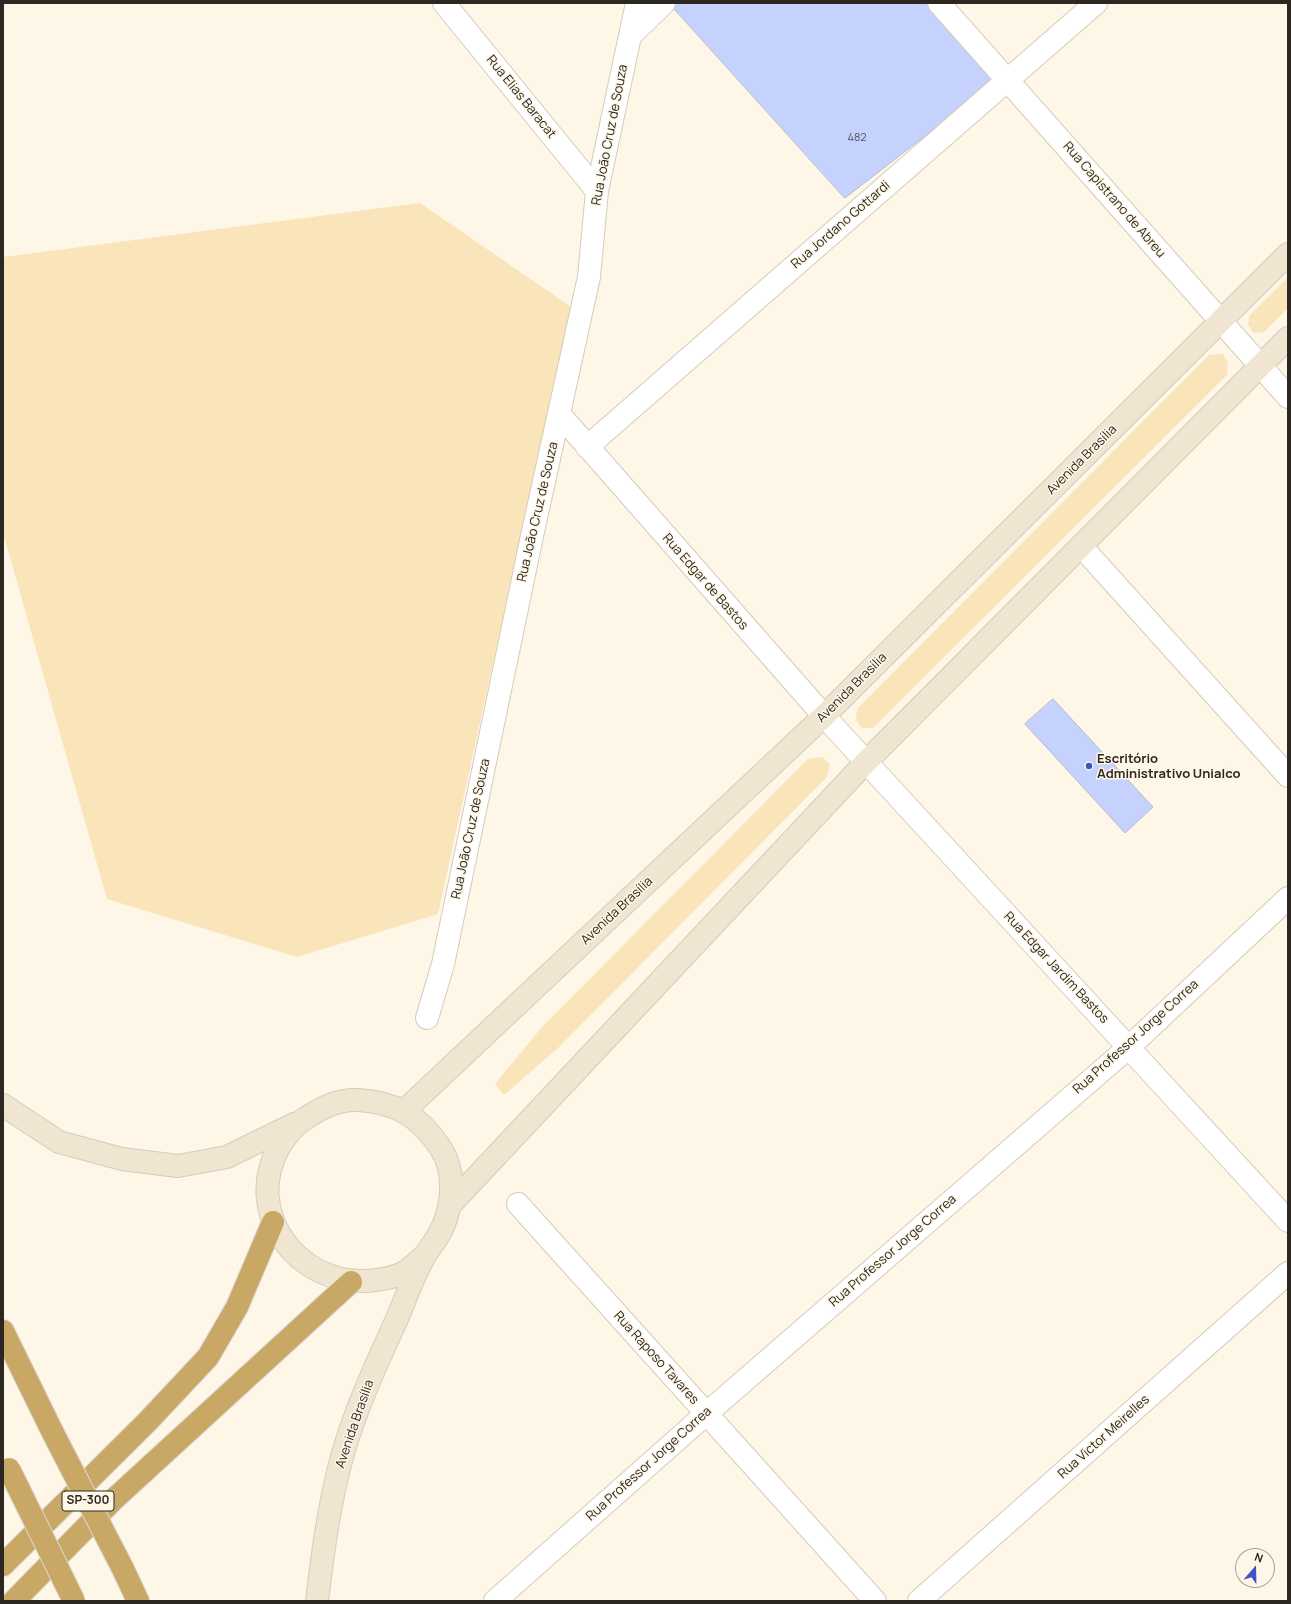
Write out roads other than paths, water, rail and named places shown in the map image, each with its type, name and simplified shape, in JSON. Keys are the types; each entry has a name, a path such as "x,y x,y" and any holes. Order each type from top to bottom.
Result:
{"highway":[{"path":"3,1565 148,1421 208,1357 237,1307 274,1222"},
{"path":"14,1601 112,1501 351,1282"},
{"name":"SP-300","path":"3,1331 138,1601"},
{"path":"6,1463 74,1601"}],"main road":[{"name":"Avenida Brasília","path":"404,1111 824,716 1288,254"},
{"name":"Avenida Brasília","path":"450,1206 866,762 1288,338"},
{"name":"Avenida Brasília","path":"3,1105 59,1142 122,1159 178,1166 227,1157 299,1122 323,1107 350,1100 378,1101 404,1111 426,1128 442,1151 450,1177 450,1206 442,1233 425,1255 403,1273 377,1280 351,1282 326,1276 302,1262 284,1242 274,1222 268,1201 268,1179 274,1158 281,1145 299,1122"},
{"name":"Avenida Brasília","path":"317,1601 326,1528 342,1456 367,1386 425,1255"}],"street":[{"name":"Rua Elias Baracat","path":"444,3 597,191"},
{"name":"Rua João Cruz de Souza","path":"427,1018 443,964 532,536 560,415 589,277 597,191 637,3"},
{"path":"630,36 664,3"},
{"name":"Rua Capistrano de Abreu","path":"939,3 1009,80 1288,397"},
{"name":"Rua Jordano Gottardi","path":"587,447 1096,3"},
{"name":"Rua Edgar de Bastos","path":"560,415 824,716"},
{"path":"1081,546 1288,776"},
{"name":"Rua Edgar Jardim Bastos","path":"824,716 1288,1221"},
{"name":"Rua Professor Jorge Correa","path":"495,1601 706,1414 1129,1047 1288,898"},
{"name":"Rua Raposo Tavares","path":"518,1204 874,1601"},
{"name":"Rua Victor Meirelles","path":"919,1601 1288,1273"}],"place":[{"name":"Escritório Administrativo Unialco","path":"1089,766"}]}
